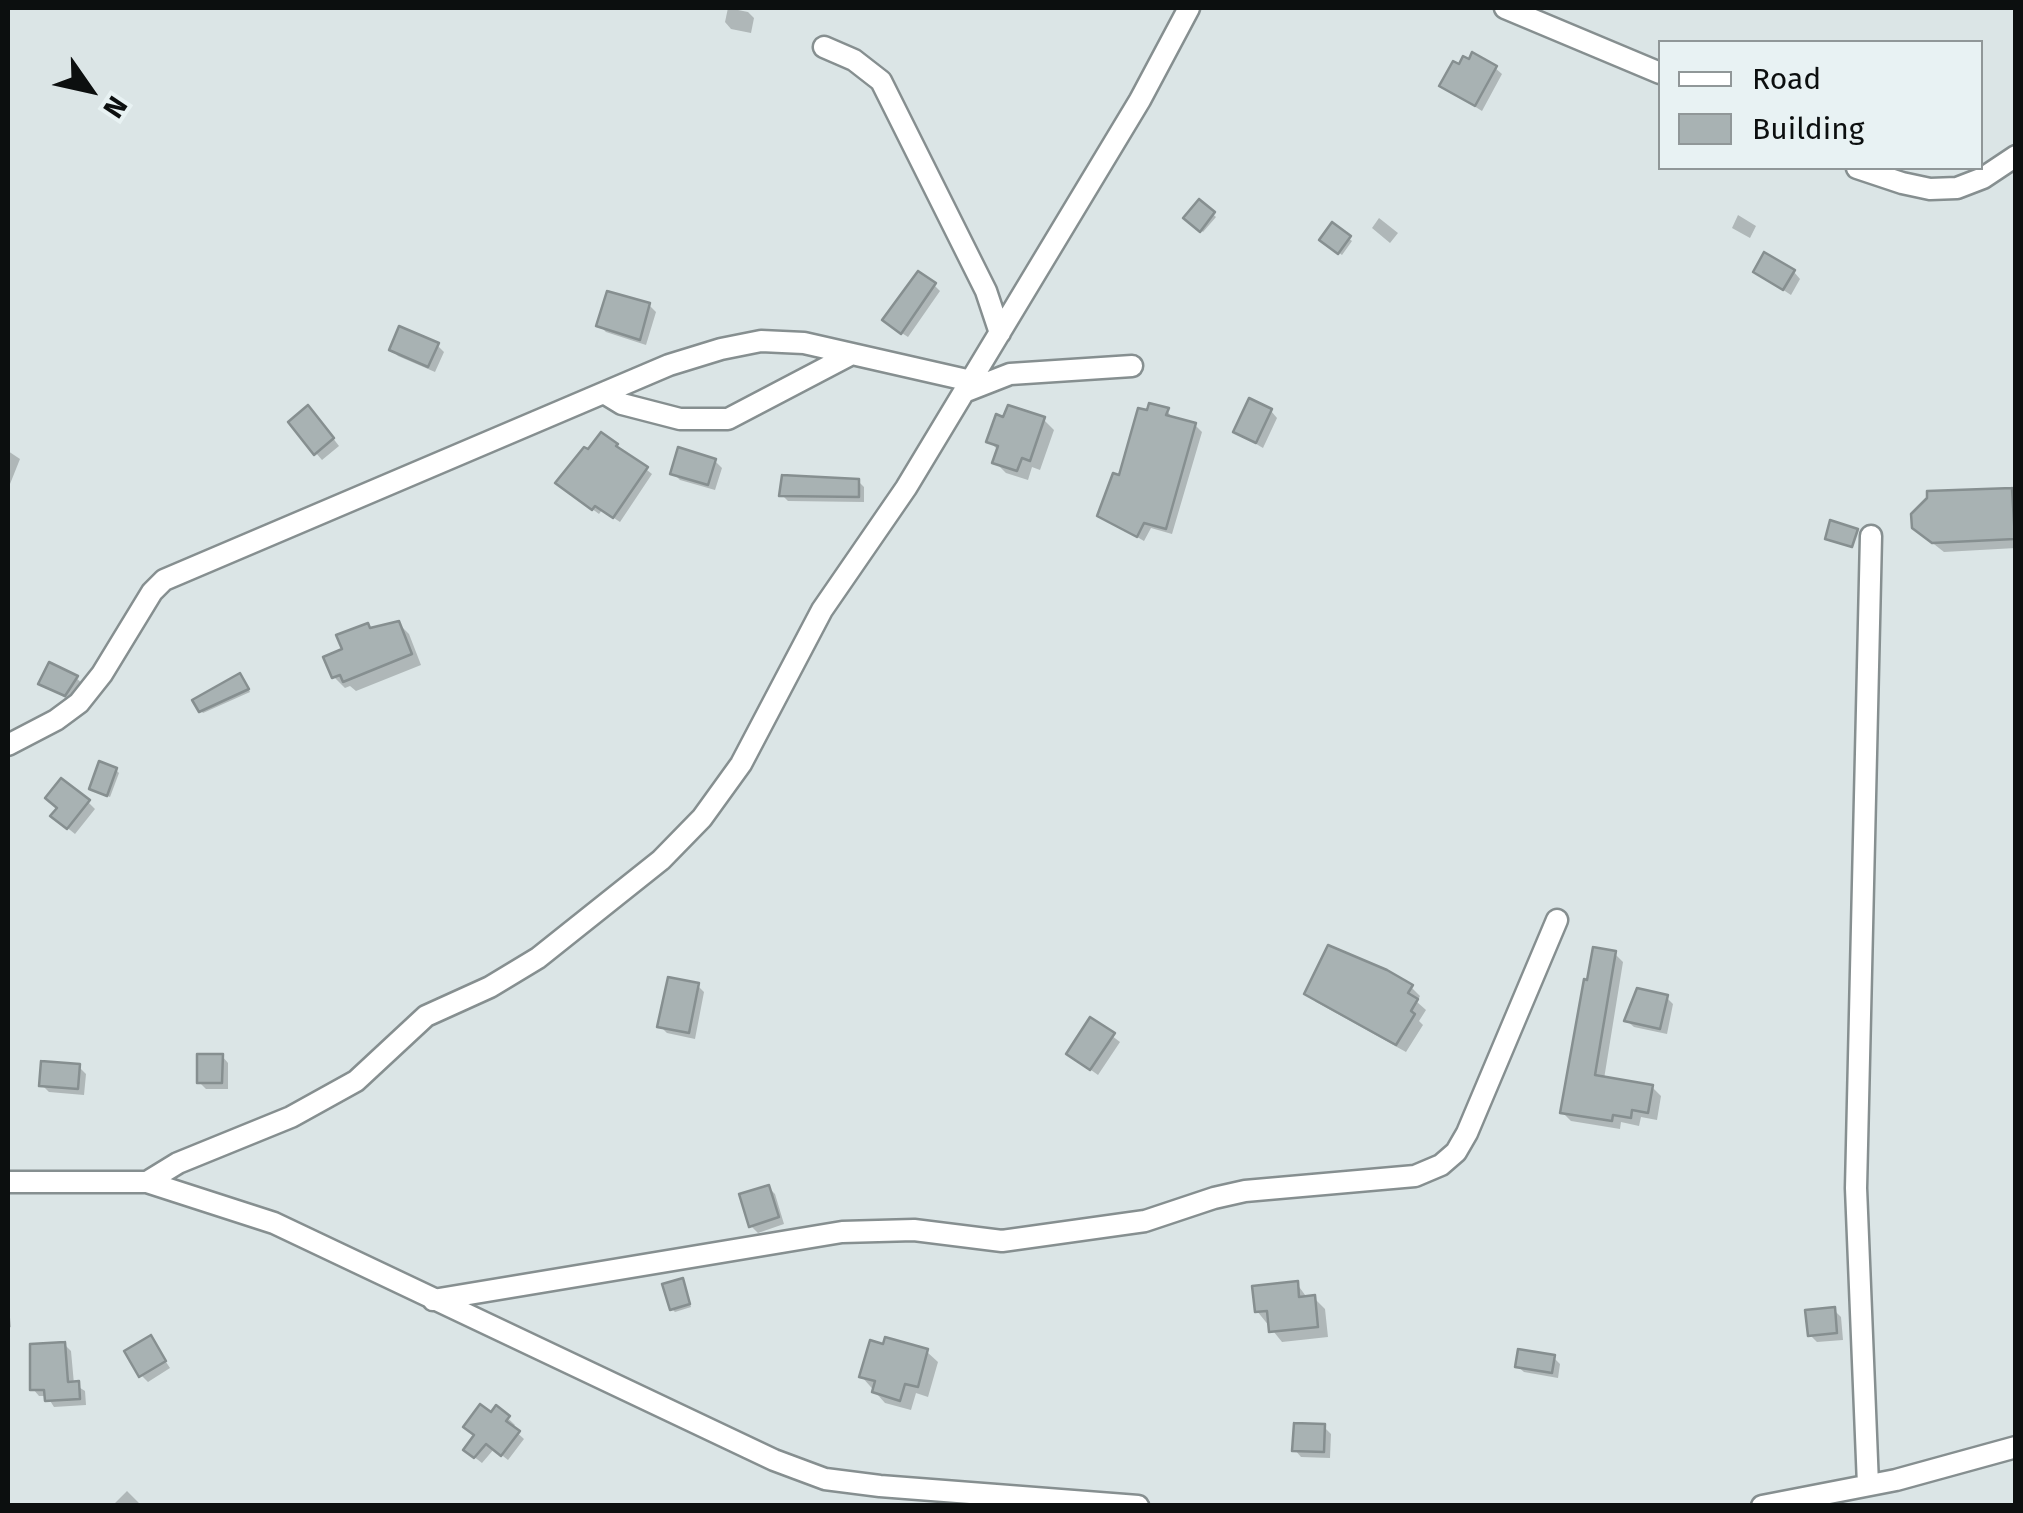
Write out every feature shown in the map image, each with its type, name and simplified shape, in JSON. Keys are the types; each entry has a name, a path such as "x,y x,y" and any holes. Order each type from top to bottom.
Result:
{"street":[{"path":"147,1182 178,1164 290,1118 356,1082 426,1016 513,975 661,860 702,818 741,764 822,610 906,488 1140,100 1188,8"},
{"path":"1505,8 1658,72"},
{"path":"824,47 854,60 882,80 986,291 1000,333"},
{"path":"1864,170 1902,184 1957,188 1983,178 2016,156"},
{"path":"8,745 56,720 78,703 102,674 152,592 164,580 669,365 762,341 804,343 967,387 1010,374 1132,366"},
{"path":"604,393 622,404 680,419 728,419 852,354"},
{"path":"1868,1486 1856,1188 1871,536"},
{"path":"433,1300 842,1232 914,1230 1002,1241 1144,1221 1245,1191 1415,1176 1440,1165 1456,1152 1467,1134 1557,920"},
{"path":"8,1182 147,1182 274,1223 774,1460 826,1479 1138,1506"},
{"path":"1762,1506 1868,1486 2016,1448"}],"building":[{"path":"1472,52 1497,66 1475,106 1439,86 1453,61 1459,64 1463,56 1469,59"},
{"path":"1199,199 1215,212 1200,232 1183,218"},
{"path":"1332,222 1351,236 1338,254 1319,240"},
{"path":"1764,252 1795,270 1783,290 1753,272"},
{"path":"918,271 936,283 901,334 882,320"},
{"path":"607,291 650,303 640,340 596,326"},
{"path":"399,326 439,343 428,367 389,350"},
{"path":"1249,398 1272,409 1256,443 1233,432"},
{"path":"1149,403 1169,408 1166,415 1196,423 1166,529 1144,523 1137,537 1097,516 1113,473 1119,475 1138,408 1147,410"},
{"path":"308,405 334,438 314,455 288,422"},
{"path":"1008,405 1045,417 1030,461 1022,458 1017,471 992,463 998,446 986,442 996,414 1003,417"},
{"path":"601,432 648,467 613,518 595,506 592,510 555,483"},
{"path":"678,447 716,459 708,485 670,474"},
{"path":"782,475 859,479 859,497 779,496"},
{"path":"2012,488 2015,539 1932,543 1912,528 1911,514 1927,498 1927,491"},
{"path":"1830,520 1858,529 1852,547 1825,539"},
{"path":"399,621 412,654 343,682 340,675 332,678 323,657 342,649 336,635 368,623 370,628"},
{"path":"49,662 78,676 65,696 38,684"},
{"path":"240,673 249,689 199,712 192,700"},
{"path":"99,761 117,768 107,796 89,789"},
{"path":"61,778 90,800 67,829 50,816 57,808 45,798"},
{"path":"1328,945 1413,985 1408,993 1418,999 1411,1011 1415,1014 1396,1045 1304,994"},
{"path":"1593,947 1616,951 1595,1075 1653,1085 1648,1113 1632,1110 1631,1118 1613,1115 1612,1121 1560,1113"},
{"path":"668,977 699,983 689,1033 657,1027"},
{"path":"1637,988 1668,995 1660,1029 1624,1021"},
{"path":"1090,1017 1115,1033 1090,1070 1066,1054"},
{"path":"197,1054 223,1054 222,1083 197,1083"},
{"path":"41,1061 80,1064 78,1089 39,1086"},
{"path":"769,1185 779,1217 749,1227 739,1194"},
{"path":"683,1278 690,1304 670,1310 662,1284"},
{"path":"1298,1281 1299,1297 1315,1295 1318,1327 1269,1332 1267,1311 1255,1312 1252,1286"},
{"path":"1835,1307 1837,1333 1808,1336 1805,1310"},
{"path":"151,1335 166,1361 139,1377 124,1351"},
{"path":"885,1337 928,1349 918,1387 905,1384 900,1401 872,1392 875,1381 859,1377 870,1340 883,1344"},
{"path":"65,1342 68,1382 79,1381 80,1399 45,1401 44,1390 30,1390 30,1344"},
{"path":"1518,1349 1555,1355 1552,1373 1515,1367"},
{"path":"480,1404 491,1412 496,1405 510,1416 506,1421 520,1431 501,1456 486,1444 474,1458 463,1450 474,1435 463,1427"},
{"path":"1294,1423 1325,1424 1324,1452 1292,1451"}]}
